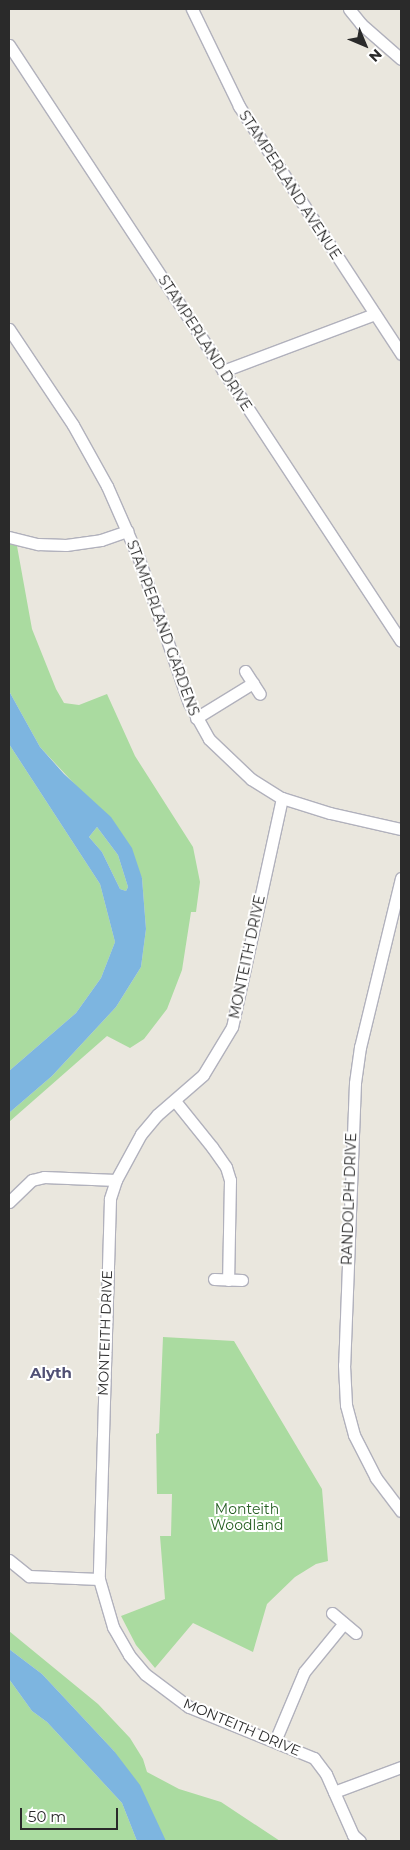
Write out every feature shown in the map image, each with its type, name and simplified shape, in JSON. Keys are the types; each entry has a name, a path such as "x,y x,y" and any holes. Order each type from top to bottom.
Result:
{"street":[{"name":"STAMPERLAND AVENUE","path":"192,9 239,106 401,354"},
{"path":"349,9 361,24 401,60"},
{"name":"STAMPERLAND DRIVE","path":"9,46 401,641"},
{"path":"223,371 375,314"},
{"name":"STAMPERLAND GARDENS","path":"9,329 88,449 127,531 196,718 209,739 231,763 282,798 330,814 401,828"},
{"path":"9,537 38,544 66,545 101,540 127,531"},
{"path":"245,671 260,694"},
{"path":"196,718 253,683"},
{"name":"MONTEITH DRIVE","path":"282,798 278,806 232,1027 202,1075 141,1134 116,1180 108,1216 99,1580 113,1626 129,1655 145,1674 189,1707 314,1758 334,1792 347,1825 360,1841"},
{"name":"RANDOLPH DRIVE","path":"401,878 359,1052 355,1083 344,1365 346,1405 354,1435 376,1478 401,1511"},
{"path":"175,1101 212,1147 230,1180 228,1280"},
{"path":"9,1202 32,1180 44,1177 116,1180"},
{"path":"214,1280 242,1280"},
{"path":"9,1560 29,1576 99,1580"},
{"path":"332,1613 356,1633"},
{"path":"275,1741 304,1672 344,1623"},
{"path":"334,1792 401,1767"}],"green space":[{"path":"9,543 17,546 32,629 56,689 64,703 79,705 107,694 135,756 193,847 200,882 196,912 191,912 182,970 167,1009 144,1039 130,1048 107,1036 9,1122 9,1113 52,1076 116,1007 141,967 146,929 142,878 81,791 40,747 9,691"},
{"path":"9,744 100,884 115,942 101,978 76,1013 9,1071"},
{"path":"97,827 118,855 128,887 126,891 120,889 102,852 89,837"},
{"name":"Monteith Woodland","path":"163,1337 234,1341 322,1489 328,1561 316,1564 295,1577 267,1604 253,1652 193,1623 155,1668 136,1645 121,1616 165,1599 160,1536 171,1536 172,1494 157,1494 156,1434 159,1433"},
{"path":"9,1631 98,1704 130,1738 143,1759 147,1772 179,1789 221,1802 280,1841 151,1841 114,1751 42,1674 9,1649"},
{"path":"9,1679 32,1711 47,1722 122,1803 137,1841 9,1841"}],"water":[{"path":"9,691 40,747 64,774 111,817 132,848 142,878 146,929 141,967 116,1007 52,1076 9,1113 9,1071 76,1013 101,978 115,942 100,884 9,744","holes":["97,827 118,855 128,887 126,891 120,889 102,852 89,837"]},
{"path":"9,1649 42,1674 114,1751 140,1785 166,1841 137,1841 122,1803 47,1722 32,1711 9,1679"}],"district":[{"name":"Alyth","path":"51,1373"}]}
